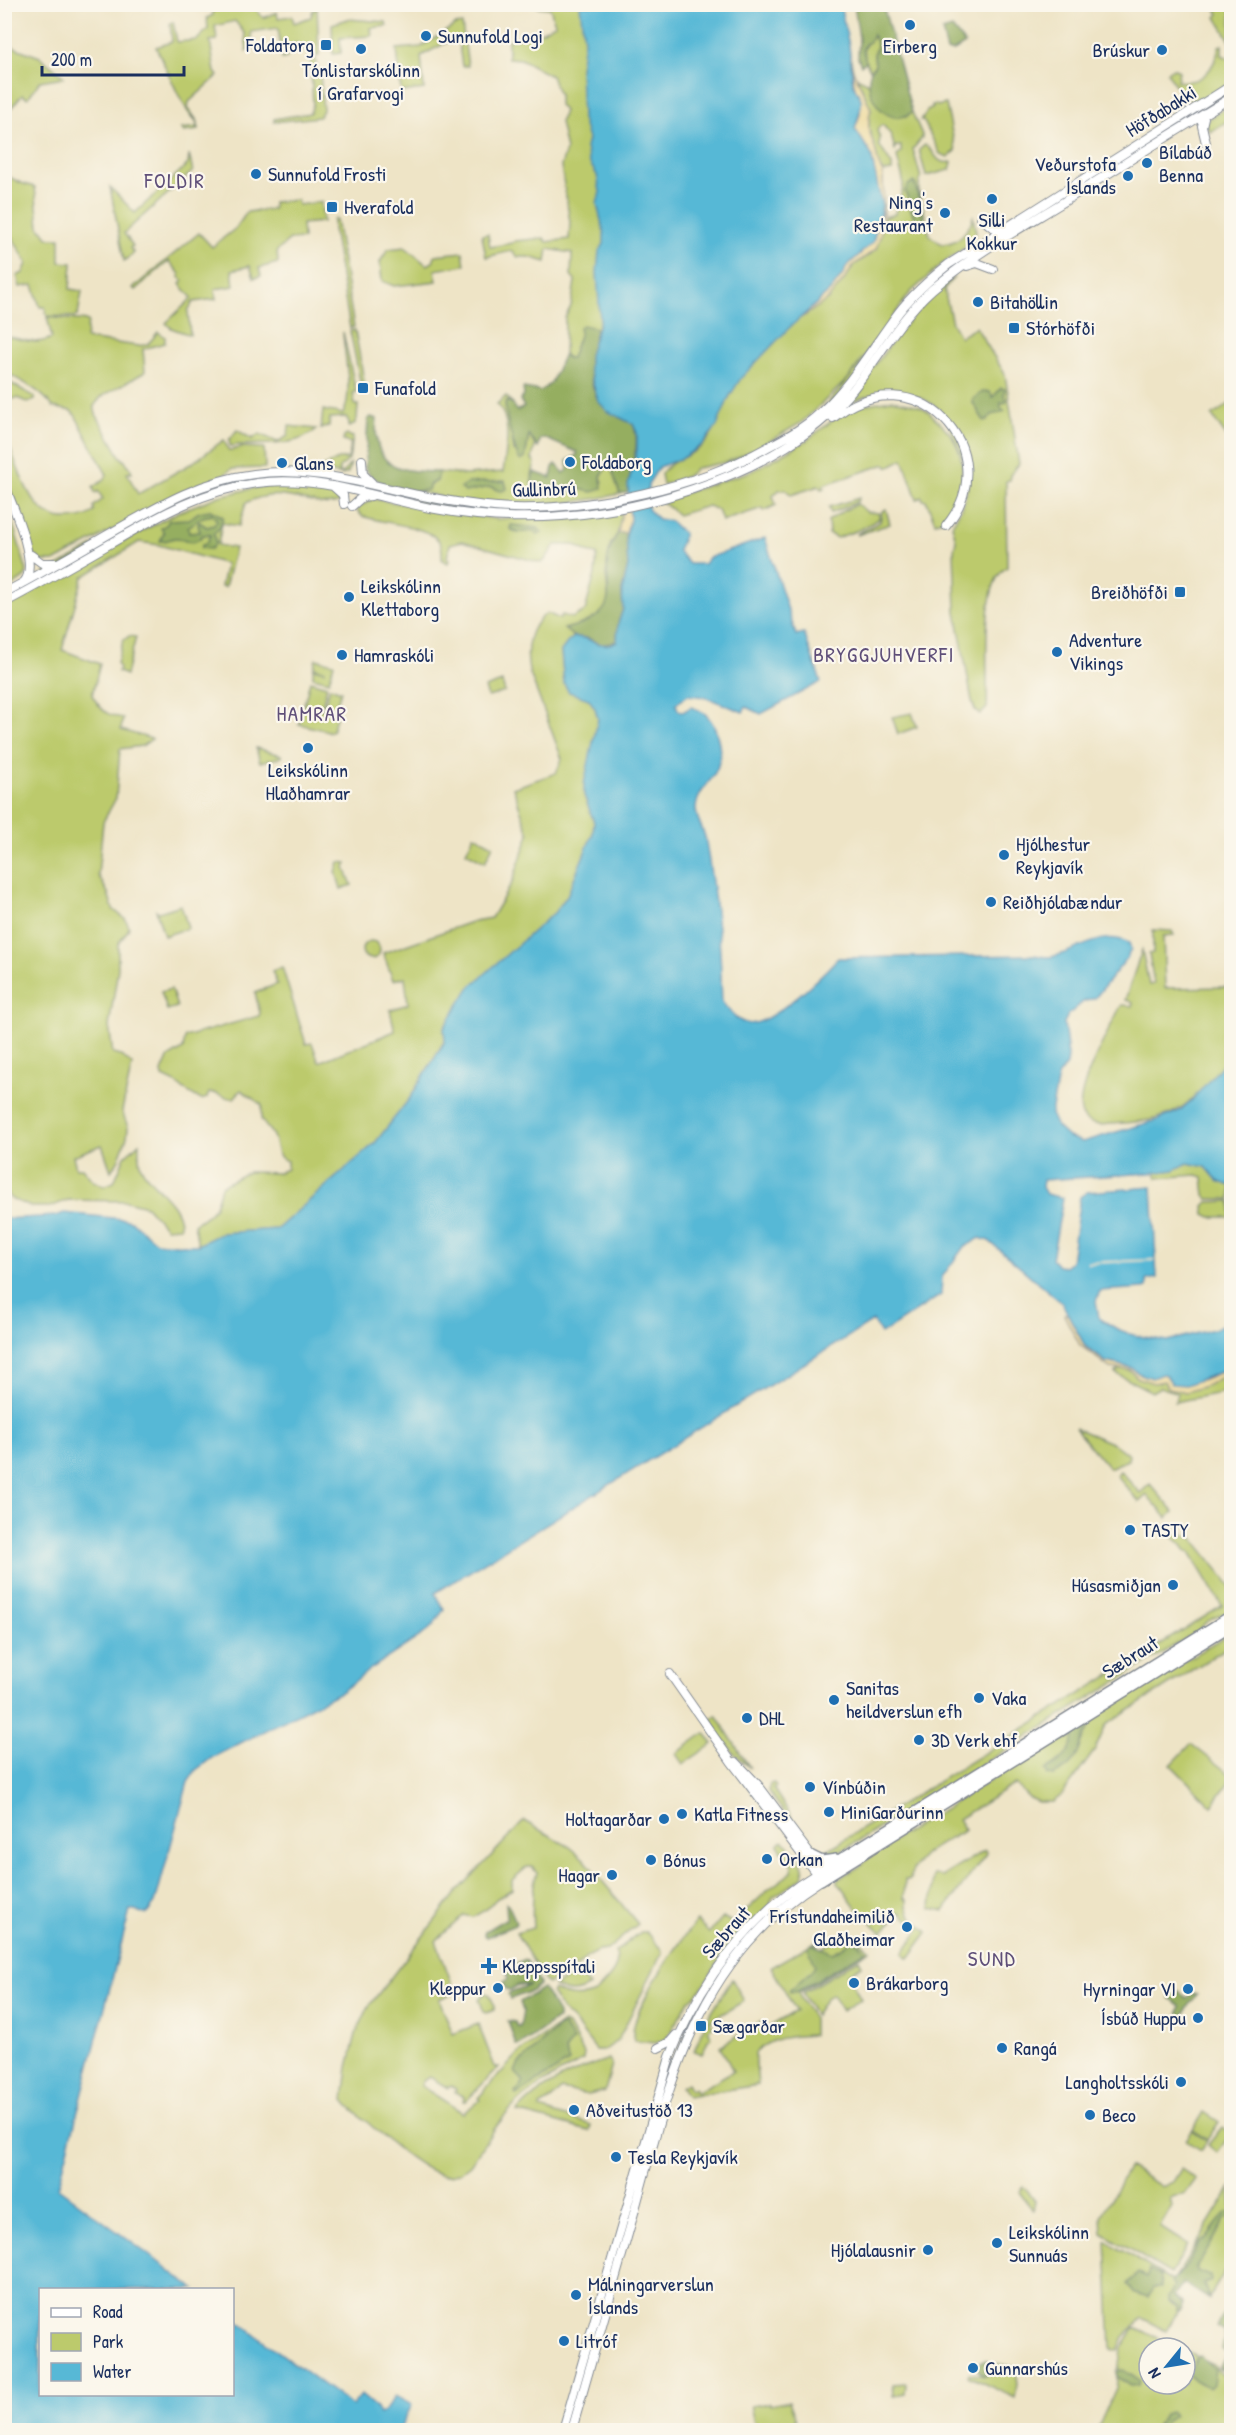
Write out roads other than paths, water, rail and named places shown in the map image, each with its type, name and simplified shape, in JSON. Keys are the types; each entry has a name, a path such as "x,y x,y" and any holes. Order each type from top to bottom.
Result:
{"highway":[{"name":"Sæbraut","path":"822,1875 846,1855 1232,1615"},
{"name":"Sæbraut","path":"822,1875 1232,1625"},
{"path":"810,1855 827,1861 846,1855"}],"main road":[{"name":"Höfðabakki","path":"987,244 1005,228 1232,85"},
{"name":"Höfðabakki","path":"987,244 1232,97"},
{"path":"1205,113 1202,126 1206,143"},
{"path":"981,218 993,227 1005,228"},
{"name":"Gullinbrú","path":"23,588 49,579 159,516 201,496 224,489 274,481 330,484 433,508 510,517 558,517 661,499 742,470 799,439 819,425 847,397 901,323 940,282 987,244"},
{"name":"Gullinbrú","path":"23,588 36,577 169,501 228,479 263,473 308,473 474,506 513,508 557,507 611,500 704,476 763,450 819,414 850,381 899,311 916,292 948,264 987,244"},
{"path":"940,282 973,264 984,264 993,269"},
{"path":"799,439 819,429 846,408 878,396 904,397 934,410 956,435 966,467 964,487 958,507 946,526"},
{"path":"362,460 364,476 379,487"},
{"path":"4,484 36,577 49,579"},
{"path":"330,484 341,493 348,505 362,497 377,496"},
{"path":"29,556 46,564 63,561"},
{"path":"4,603 23,588 29,576 29,556"},
{"path":"4,593 23,588"},
{"path":"670,1674 795,1845 822,1875"},
{"path":"723,1748 758,1785 810,1855 822,1875"},
{"path":"795,1845 806,1871 800,1884"},
{"name":"Sæbraut","path":"563,2430 670,2057 697,2000 740,1941 800,1884 822,1875"},
{"name":"Sæbraut","path":"572,2430 659,2122 684,2047 704,2005 739,1954 822,1875"},
{"path":"658,2048 673,2040 688,2010 697,2000"}],"water":[{"path":"580,5 840,5 849,45 853,84 861,99 855,129 871,154 882,206 873,242 846,267 831,290 788,329 741,378 729,397 717,426 702,445 682,458 659,467 648,484 648,509 658,519 670,521 684,534 678,551 689,564 704,564 708,558 765,538 796,635 804,633 821,682 761,714 746,707 743,712 705,697 688,695 676,704 678,710 683,712 691,707 703,712 714,726 719,744 718,765 698,799 696,807 705,838 715,902 720,946 722,1002 739,1020 755,1023 780,1010 838,958 1035,955 1046,957 1105,939 1117,939 1129,943 1131,949 1127,958 1095,998 1083,1002 1068,1015 1064,1023 1067,1065 1058,1076 1051,1114 1057,1127 1068,1137 1082,1142 1158,1120 1179,1111 1192,1100 1231,1055 1231,1083 1227,1104 1231,1111 1231,1186 1218,1181 1206,1167 1188,1163 1174,1170 1151,1173 1043,1180 1042,1187 1046,1194 1063,1198 1052,1259 1058,1266 1065,1267 1071,1262 1080,1197 1087,1192 1152,1187 1157,1278 1147,1280 1147,1287 1144,1288 1100,1291 1096,1301 1099,1318 1133,1335 1167,1341 1218,1328 1231,1321 1231,1368 1186,1385 1172,1384 1166,1375 1162,1374 1152,1378 1132,1368 1106,1362 1085,1346 1062,1303 989,1241 980,1238 963,1248 942,1277 941,1295 881,1334 873,1321 435,1593 444,1609 433,1626 425,1633 342,1691 213,1757 196,1770 188,1782 155,1903 147,1914 130,1910 58,2188 194,2288 39,2288 39,2396 234,2396 234,2319 352,2406 361,2395 375,2407 379,2414 384,2412 395,2396 412,2405 399,2430 5,2430 4,1219 56,1216 64,1213 123,1219 131,1221 156,1242 186,1245 198,1245 222,1233 277,1229 375,1143 410,1098 445,1041 444,1028 469,988 555,912 567,896 593,833 594,822 584,795 584,784 598,719 589,699 569,692 564,684 561,651 574,637 600,644 611,644 617,641 618,624 623,609 622,591 628,566 626,536 630,520 628,485 637,450 637,433 633,424 607,411 598,401 589,369 589,355 600,320 597,272 599,251 604,244 604,233 597,204 600,192 597,175 589,162 586,148 588,139 582,119 580,68 584,41"}],"place":[{"name":"Eirberg","path":"910,25"},
{"name":"Sunnufold Logi","path":"426,36"},
{"name":"Foldatorg","path":"326,45"},
{"name":"Tónlistarskólinn í Grafarvogi","path":"361,49"},
{"name":"Brúskur","path":"1162,50"},
{"name":"Bílabúð Benna","path":"1147,163"},
{"name":"Sunnufold Frosti","path":"256,174"},
{"name":"Veðurstofa Íslands","path":"1128,176"},
{"name":"Silli Kokkur","path":"992,199"},
{"name":"Hverafold","path":"332,207"},
{"name":"Ning's Restaurant","path":"945,213"},
{"name":"Bitahöllin","path":"978,302"},
{"name":"Stórhöfði","path":"1014,328"},
{"name":"Funafold","path":"363,388"},
{"name":"Foldaborg","path":"570,462"},
{"name":"Glans","path":"282,463"},
{"name":"Breiðhöfði","path":"1180,592"},
{"name":"Leikskólinn Klettaborg","path":"349,597"},
{"name":"Adventure Vikings","path":"1057,652"},
{"name":"Hamraskóli","path":"342,655"},
{"name":"Leikskólinn Hlaðhamrar","path":"308,748"},
{"name":"Hjólhestur Reykjavík","path":"1004,855"},
{"name":"Reiðhjólabændur","path":"991,902"},
{"name":"TASTY","path":"1130,1530"},
{"name":"Húsasmiðjan","path":"1173,1585"},
{"name":"Vaka","path":"979,1698"},
{"name":"Sanitas heildverslun efh","path":"834,1700"},
{"name":"DHL","path":"747,1718"},
{"name":"3D Verk ehf","path":"919,1740"},
{"name":"Vínbúðin","path":"810,1787"},
{"name":"MiniGarðurinn","path":"829,1812"},
{"name":"Katla Fitness","path":"682,1814"},
{"name":"Holtagarðar","path":"664,1819"},
{"name":"Orkan","path":"767,1859"},
{"name":"Bónus","path":"651,1860"},
{"name":"Hagar","path":"612,1875"},
{"name":"Frístundaheimilið Glaðheimar","path":"907,1927"},
{"name":"Kleppsspítali","path":"489,1966"},
{"name":"Brákarborg","path":"854,1983"},
{"name":"Kleppur","path":"498,1988"},
{"name":"Hyrningar VI","path":"1188,1989"},
{"name":"Ísbúð Huppu","path":"1198,2018"},
{"name":"Sægarðar","path":"701,2026"},
{"name":"Rangá","path":"1002,2048"},
{"name":"Langholtsskóli","path":"1181,2082"},
{"name":"Aðveitustöð 13","path":"574,2110"},
{"name":"Beco","path":"1090,2115"},
{"name":"Tesla Reykjavík","path":"616,2157"},
{"name":"Leikskólinn Sunnuás","path":"997,2243"},
{"name":"Hjólalausnir","path":"928,2250"},
{"name":"Málningarverslun Íslands","path":"576,2295"},
{"name":"Litróf","path":"564,2341"},
{"name":"Gunnarshús","path":"973,2368"}],"district":[{"name":"FOLDIR","path":"175,181"},
{"name":"BRYGGJUHVERFI","path":"884,655"},
{"name":"HAMRAR","path":"312,714"},
{"name":"SUND","path":"992,1959"}]}
